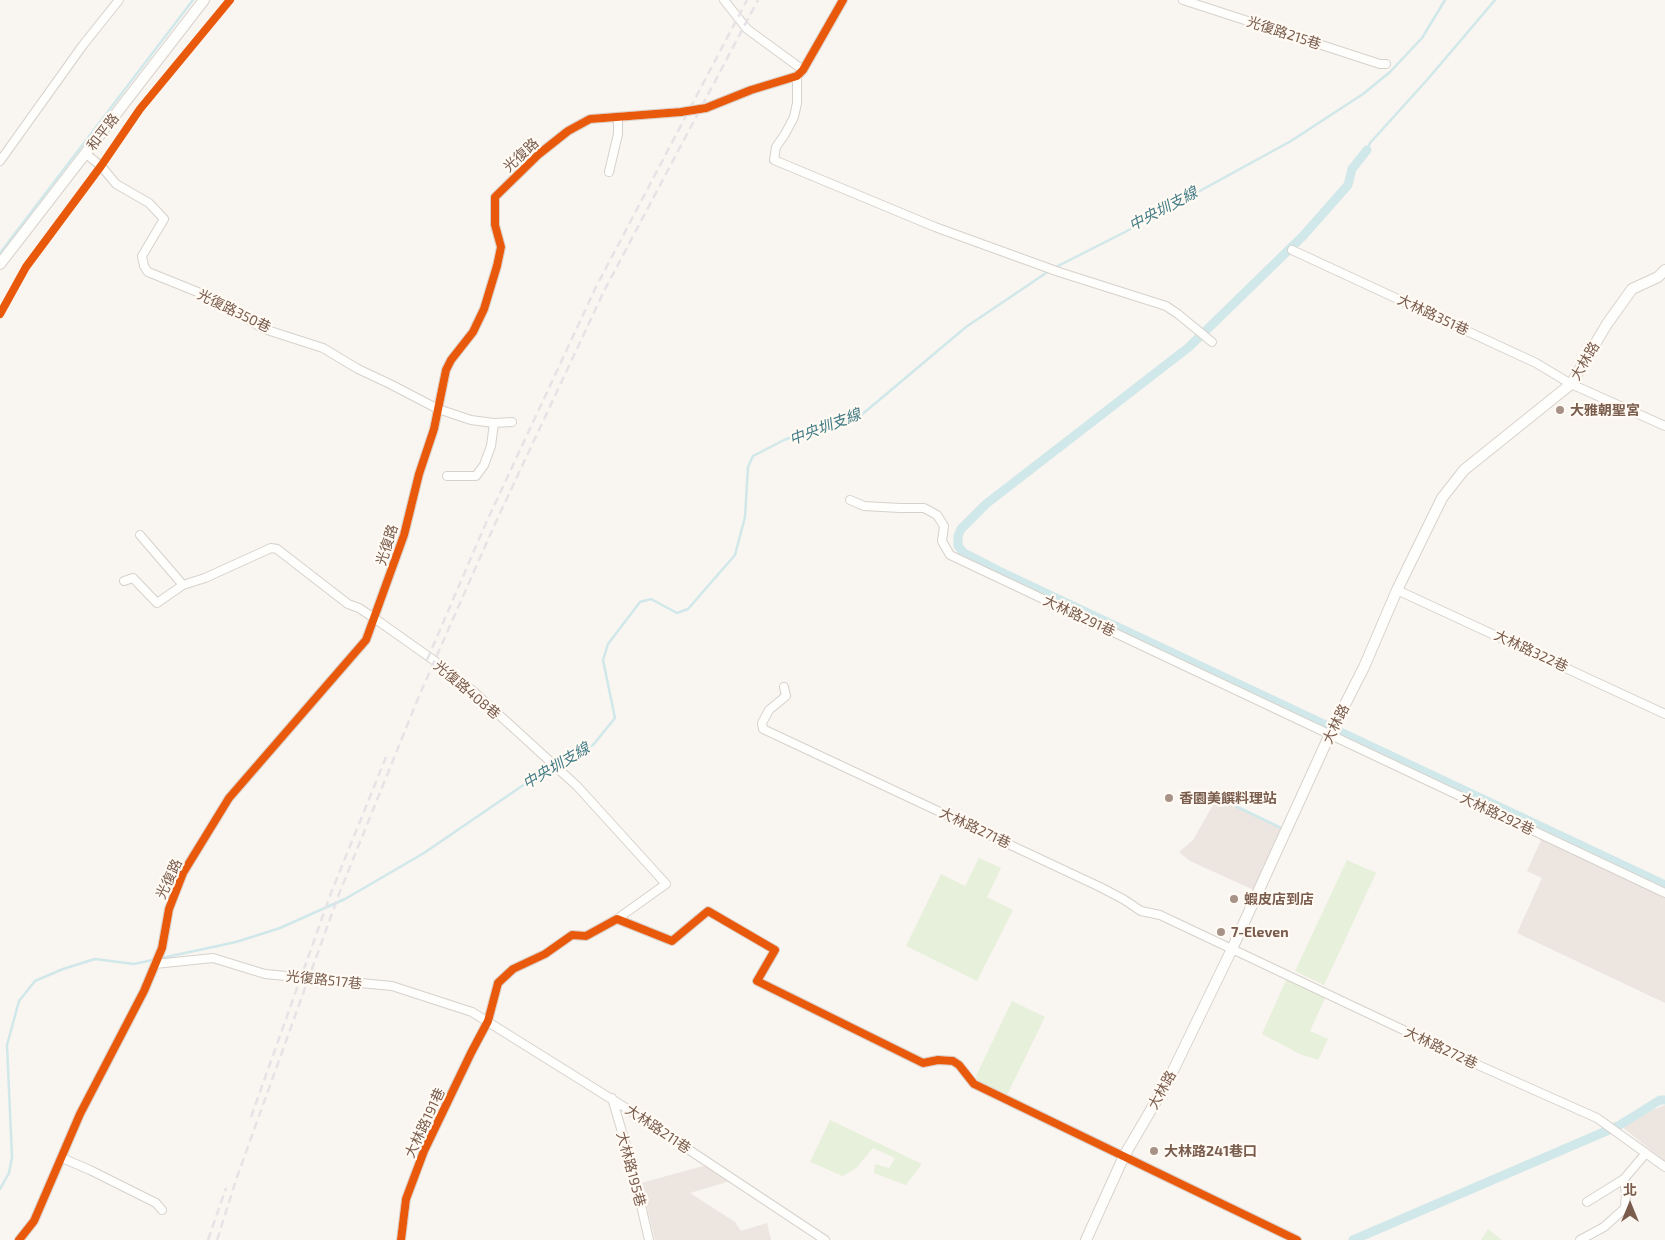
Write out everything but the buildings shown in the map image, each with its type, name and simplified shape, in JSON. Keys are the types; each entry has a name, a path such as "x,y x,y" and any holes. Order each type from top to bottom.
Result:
{"street":[{"path":"0,161 83,44 119,0"},
{"name":"和平路","path":"0,264 29,224 86,154 204,0"},
{"path":"724,0 748,30 800,73"},
{"path":"844,0 800,73 794,117 776,147 774,160 935,227 1051,269 1166,306 1211,342"},
{"name":"光復路215巷","path":"1182,0 1380,64 1386,64"},
{"name":"光復路","path":"20,1240 34,1222 80,1114 144,991 162,948 169,909 184,873 229,798 366,640 404,535 419,474 434,429 446,370 451,360 473,332 484,309 497,266 501,247 495,224 495,197 539,154 568,131 590,119 681,112 706,108 800,73"},
{"path":"609,172 618,134 618,117"},
{"name":"光復路350巷","path":"86,154 101,166 116,184 148,203 164,219 142,256 144,266 148,272 210,297 264,329 291,336 323,348 358,369 438,409"},
{"name":"大林路351巷","path":"1292,250 1536,363 1571,384 1665,426"},
{"name":"大林路","path":"1086,1240 1124,1156 1169,1079 1232,949 1330,734 1364,667 1397,590 1442,498 1460,474 1571,384 1607,324 1632,289 1658,277 1665,270"},
{"path":"438,409 471,420 494,423 512,422"},
{"path":"447,476 476,476 484,465 491,446 494,423"},
{"name":"大林路291巷","path":"850,500 864,506 924,508 937,515 944,526 942,541 950,555 1330,734"},
{"path":"140,535 183,585"},
{"name":"光復路408巷","path":"124,581 133,578 157,603 183,585 206,578 271,548 277,549 348,604 359,608 374,618 438,664 472,691 577,786 666,884 617,919"},
{"name":"大林路322巷","path":"1397,590 1665,714"},
{"name":"大林路271巷","path":"784,687 786,696 769,710 762,723 763,729 1100,887 1123,899 1141,912 1160,915 1232,949"},
{"name":"大林路292巷","path":"1330,734 1665,893"},
{"path":"617,919 672,941 708,911 775,950 757,981 923,1063 938,1060 953,1061 960,1065 974,1084 1296,1240"},
{"name":"大林路191巷","path":"400,1240 406,1198 424,1151 488,1021 498,983 513,969 545,954 572,936 586,936 617,919"},
{"name":"大林路272巷","path":"1232,949 1469,1061 1597,1118 1665,1167"},
{"name":"光復路517巷","path":"155,964 213,958 266,974 392,986 472,1012 488,1021"},
{"name":"大林路211巷","path":"488,1021 612,1098 825,1240"},
{"name":"大林路195巷","path":"612,1098 632,1166 649,1240"},
{"path":"1587,1202 1624,1179 1646,1153"},
{"path":"62,1158 90,1170 156,1204 162,1210"},
{"path":"1580,1240 1604,1227 1625,1208 1624,1179"}],"shaded area":[{"path":"1217,798 1282,829 1254,890 1190,861 1179,852 1193,840"},
{"path":"1542,838 1665,896 1665,1003 1517,933 1542,878 1527,871"},
{"path":"1665,1105 1665,1161 1622,1127 1645,1113"},
{"path":"707,1165 730,1181 690,1193 735,1222 741,1231 767,1223 771,1240 655,1240 641,1183"}],"green space":[{"path":"979,858 1001,868 987,897 1013,910 977,981 906,946 941,874 965,886"},
{"path":"1347,860 1376,873 1324,985 1295,971"},
{"path":"1287,978 1326,996 1310,1031 1328,1039 1318,1060 1300,1054 1262,1034"},
{"path":"1012,1001 1045,1017 1006,1097 978,1083 976,1076"},
{"path":"830,1120 922,1164 906,1185 874,1173 875,1164 889,1168 895,1158 873,1148 856,1168 843,1176 810,1162"},
{"path":"1488,1229 1502,1240 1481,1240"}],"waterway":[{"path":"0,253 193,0"},
{"name":"中央圳支線","path":"1054,268 1125,232 1291,141 1363,94 1390,72 1422,38 1445,0"},
{"path":"1367,150 1370,143 1495,0"},
{"path":"1367,150 1352,169 1348,185 1303,236 1189,347 986,504 961,529 958,536 958,546 964,553 999,571 1665,885"},
{"name":"中央圳支線","path":"558,765 593,745 615,718 603,660 608,644 640,602 651,599 677,613 688,609 735,555 745,517 748,467 753,456 784,440 859,417 966,327 1049,271"},
{"name":"中央圳支線","path":"0,1189 9,1173 12,1157 7,1045 19,1001 35,981 63,969 95,959 134,964 236,942 280,928 345,899 424,853 541,773 553,768"},
{"path":"1212,799 1214,797 1219,798 1281,828"},
{"path":"1353,1240 1618,1126 1660,1100 1665,1100"}],"railway":[{"path":"427,660 486,523 596,287 747,0"},
{"path":"217,1240 237,1177 339,894 419,696 494,526 604,291 758,0"},
{"path":"251,1117 331,893 386,757"},
{"path":"208,1240 226,1188"}],"cycle path":[{"path":"0,314 26,267 101,166 140,109 230,0"},
{"path":"19,1240 34,1221 80,1114 144,991 162,948 169,909 183,873 229,798 366,640 404,535 419,474 434,429 446,370 451,360 473,332 484,309 497,266 501,247 495,225 495,197 539,154 568,131 590,119 681,112 706,108 751,90 797,76 803,70 843,0"},
{"path":"401,1240 406,1199 424,1151 488,1021 498,983 513,969 545,954 572,935 586,936 617,919 672,941 708,911 775,950 757,981 923,1063 938,1060 953,1061 959,1065 974,1084 1297,1240"}],"place":[{"name":"大雅朝聖宮","path":"1560,410"},
{"name":"香園美饌料理站","path":"1169,798"},
{"name":"蝦皮店到店","path":"1234,899"},
{"name":"7-Eleven","path":"1221,932"},
{"name":"大林路241巷口","path":"1154,1151"}]}
